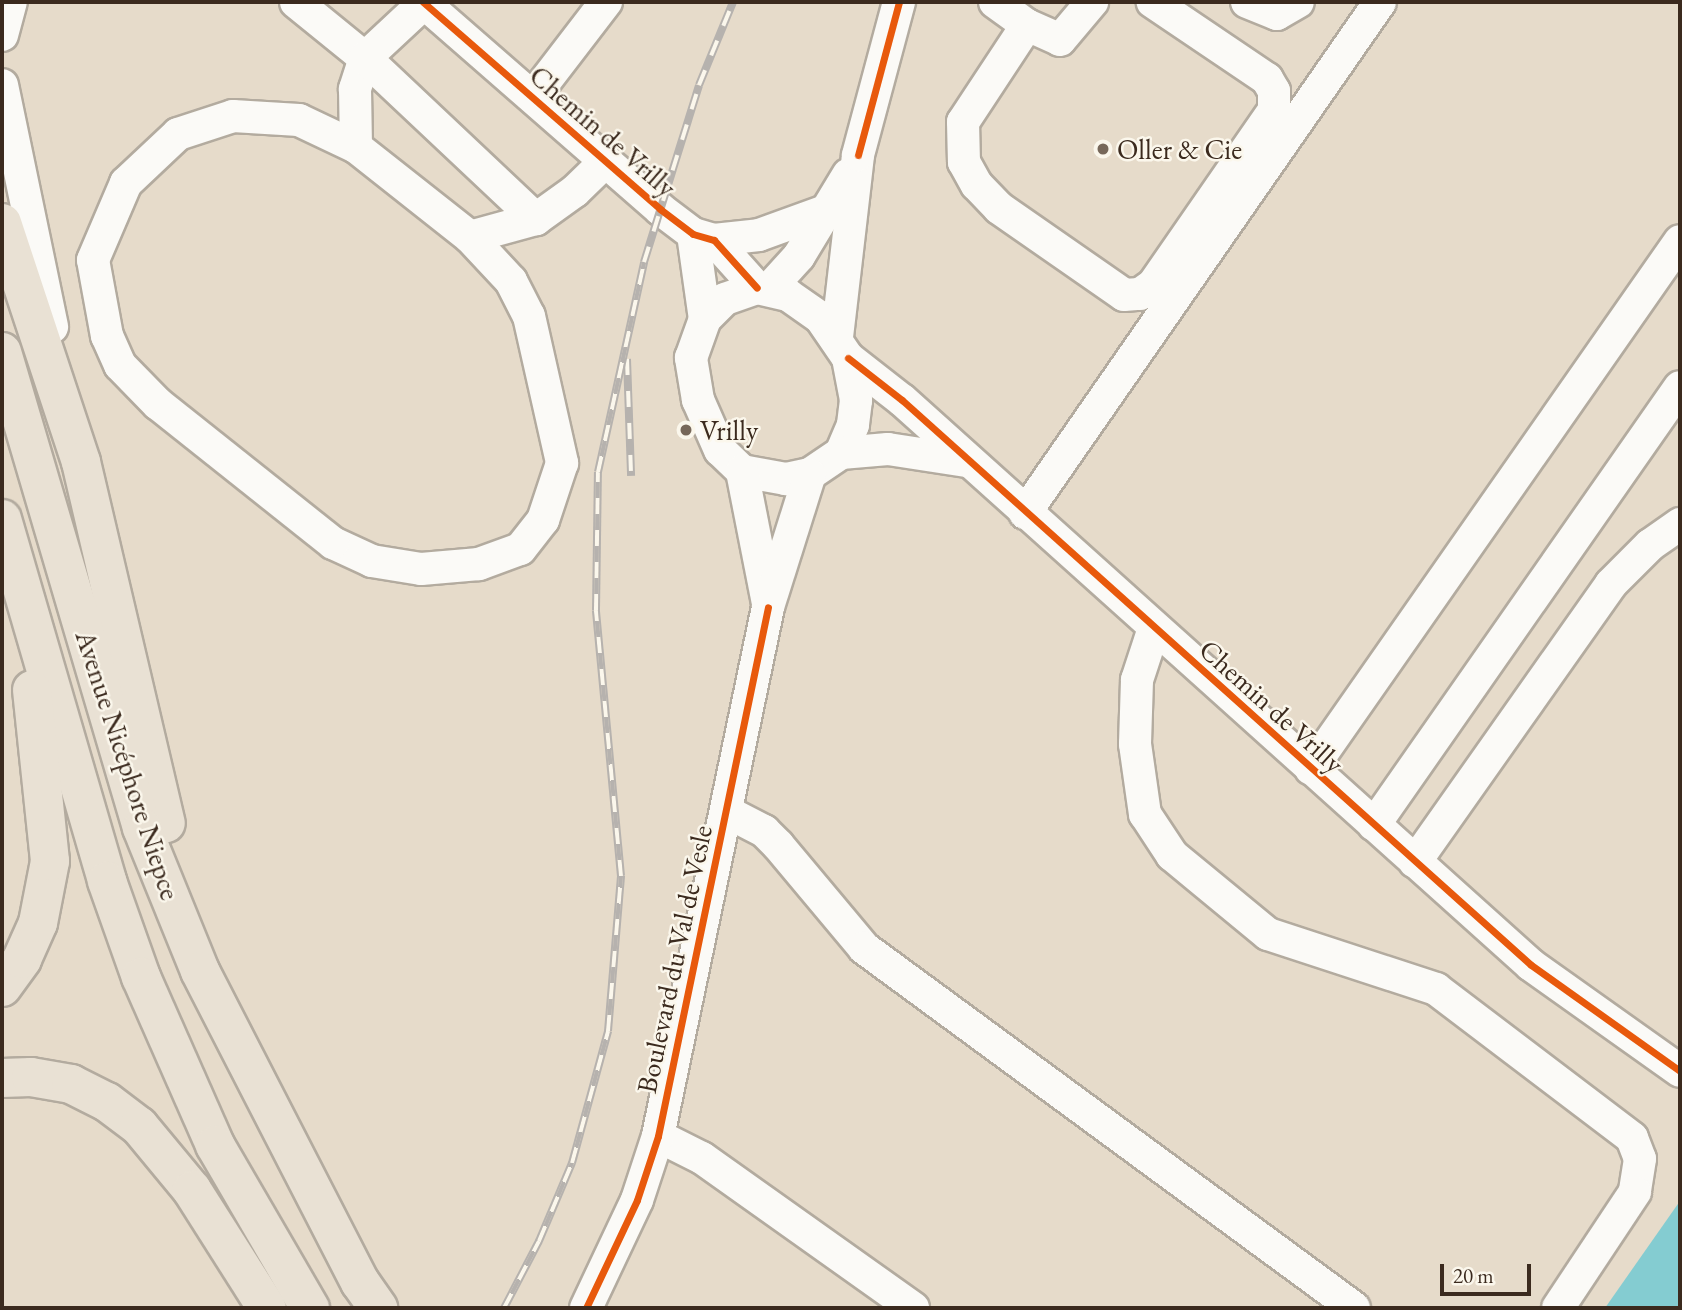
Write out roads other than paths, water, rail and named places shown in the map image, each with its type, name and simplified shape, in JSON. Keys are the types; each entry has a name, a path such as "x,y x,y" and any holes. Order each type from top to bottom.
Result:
{"highway":[{"path":"2,223 81,462 200,971"},
{"name":"Avenue Nicéphore Niepce","path":"2,352 142,828 200,971 360,1282 378,1308"},
{"name":"Avenue Nicéphore Niepce","path":"2,519 107,881 141,977 215,1145 310,1308"},
{"path":"2,987 22,959 38,923 50,861 16,565"},
{"path":"2,1078 31,1077 71,1084 107,1102 139,1126 192,1190 267,1308"}],"street":[{"path":"2,36 11,2"},
{"path":"296,2 365,58 536,219"},
{"path":"533,97 607,2"},
{"path":"841,453 853,425 856,400 842,347 858,155 899,2"},
{"path":"995,2 1027,25 1060,40 1092,2"},
{"path":"1027,25 963,122 964,162 977,186 999,208 1124,295 1140,294 1153,285 1274,110 1274,91 1267,79 1153,2"},
{"path":"1247,2 1277,14 1298,2"},
{"path":"356,147 355,89 365,58 424,3"},
{"name":"Chemin de Vrilly","path":"424,3 606,161 704,237 763,288"},
{"path":"1025,513 1369,5"},
{"path":"2,85 81,462"},
{"path":"233,116 299,120 356,147 470,237 511,281 529,316 562,463 557,488 543,520 520,549 479,564 421,569 372,561 333,543 158,404 120,365 107,336 93,260 126,183 178,134 233,116"},
{"path":"705,319 725,299 763,288 799,256 831,209 858,155"},
{"path":"470,237 536,219 575,191 606,161"},
{"path":"831,209 759,234 704,237 705,319 691,358 698,400 720,450 742,471 786,479 810,474 841,453 888,449 966,461"},
{"path":"1311,769 1675,260"},
{"path":"763,288 820,317 842,347"},
{"name":"Chemin de Vrilly","path":"842,347 1531,965 1680,1071"},
{"path":"1374,825 1680,387"},
{"name":"Boulevard du Val de Vesle","path":"742,471 768,607"},
{"name":"Boulevard du Val de Vesle","path":"586,1308 637,1200 658,1136 768,607 810,474"},
{"path":"1415,862 1611,584 1650,545 1680,524"},
{"path":"1154,628 1137,680 1135,744 1145,814 1172,855 1268,934 1436,989 1632,1138 1640,1159 1635,1192 1558,1308"},
{"path":"727,812 764,831 864,948 1354,1308"},
{"path":"658,1136 702,1158 913,1308"}],"water":[{"path":"1680,1201 1680,1308 1605,1308"}],"railway":[{"path":"504,1308 539,1241 572,1163 608,1031 621,876 596,610 598,472 644,262 699,85 733,2"},
{"path":"627,359 631,476"}],"place":[{"name":"Oller & Cie","path":"1103,149"},
{"name":"Vrilly","path":"686,430"}]}
